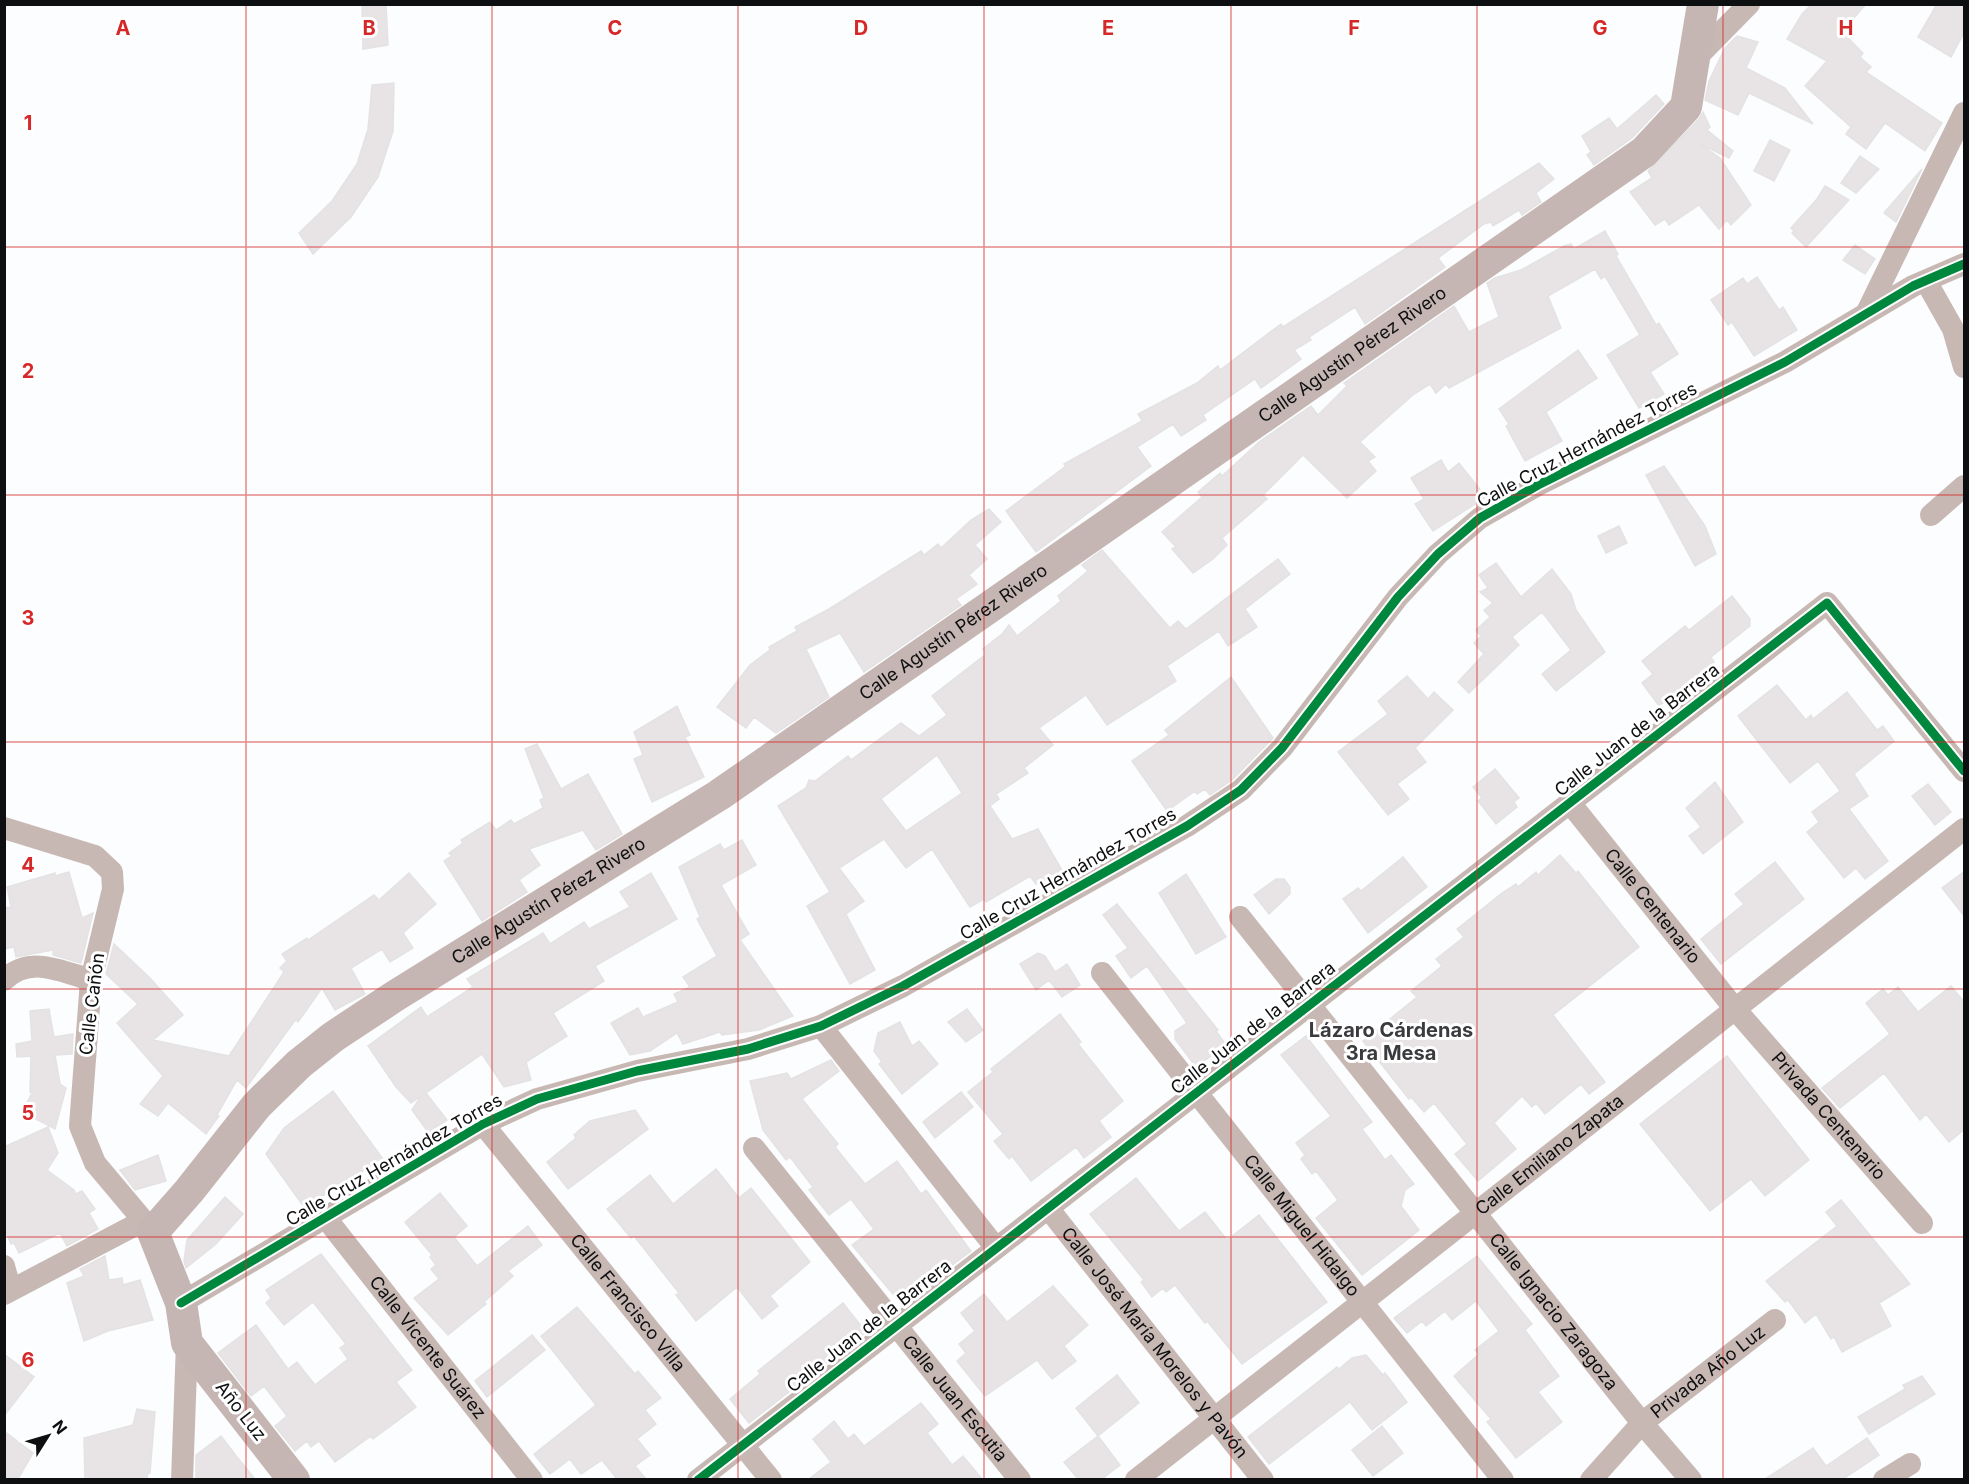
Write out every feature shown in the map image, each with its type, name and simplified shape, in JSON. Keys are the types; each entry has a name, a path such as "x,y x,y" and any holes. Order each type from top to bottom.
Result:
{"main road":[{"name":"Calle Agustín Pérez Rivero","path":"148,1226 189,1191 256,1105 299,1064 333,1037 394,996 719,795 1644,152 1686,107 1696,58 1703,4"},
{"path":"148,1226 181,1303 187,1343"},
{"name":"Año Luz","path":"187,1343 294,1479"}],"street":[{"path":"1696,58 1749,4"},
{"path":"1867,312 1965,113"},
{"name":"Calle Cruz Hernández Torres","path":"181,1303 483,1124 537,1099 637,1071 748,1049 821,1026 903,986 1187,826 1241,790 1282,748 1398,597 1438,554 1480,518 1538,485 1785,362 1867,312 1926,281 1965,264"},
{"path":"1926,281 1953,329 1965,367"},
{"path":"1931,515 1965,486"},
{"name":"Calle Juan de la Barrera","path":"698,1479 1827,603 1965,771"},
{"name":"Calle Centenario","path":"1570,803 1735,1009"},
{"name":"Calle Cañón","path":"4,828 95,856 112,872 112,889 92,980 80,1126 95,1163 148,1226"},
{"name":"Calle Emiliano Zapata","path":"1136,1479 1965,829"},
{"name":"Calle Ignacio Zaragoza","path":"1240,917 1642,1423 1691,1479"},
{"path":"4,980 14,970 38,964 92,980"},
{"name":"Calle Miguel Hidalgo","path":"1102,973 1503,1479"},
{"name":"Privada Centenario","path":"1735,1009 1922,1223"},
{"path":"821,1026 996,1248"},
{"name":"Calle Francisco Villa","path":"483,1124 771,1479"},
{"name":"Calle Juan Escutia","path":"754,1148 1020,1479"},
{"name":"Calle José María Morelos y Pavón","path":"1048,1208 1263,1479"},
{"name":"Calle Vicente Suárez","path":"325,1217 532,1479"},
{"name":"Calle Agustín Pérez Rivero","path":"4,1294 148,1226"},
{"path":"4,1266 7,1277 4,1288"},
{"name":"Privada Año Luz","path":"1591,1479 1642,1423 1775,1320"},
{"path":"182,1479 187,1343"},
{"path":"1884,1479 1910,1464"}],"building":[{"path":"362,4 386,4 388,45 363,49"},
{"path":"1812,4 1866,4 1842,32 1863,53 1860,57 1871,67 1866,72 1942,123 1925,151 1885,123 1866,149 1846,134 1851,127 1805,86 1827,61 1787,39 1802,14"},
{"path":"1937,4 1965,4 1965,31 1951,57 1918,37"},
{"path":"1737,36 1758,42 1746,68 1785,88 1813,124 1749,93 1738,115 1705,100 1709,81 1725,48"},
{"path":"394,83 393,131 378,177 351,217 313,254 299,233 332,201 357,164 368,129 372,85"},
{"path":"1656,95 1664,104 1632,138 1594,165 1587,155 1591,152 1582,136 1609,118 1617,129"},
{"path":"1703,112 1710,127 1707,130 1733,151 1729,158 1700,144 1720,158 1751,205 1731,225 1727,220 1719,229 1699,205 1669,225 1665,219 1655,225 1630,192 1652,178 1648,171 1699,119"},
{"path":"1770,140 1790,150 1774,181 1754,171"},
{"path":"1860,156 1879,169 1856,193 1841,183"},
{"path":"1539,163 1554,179 1536,193 1541,202 1522,215 1519,210 1493,226 1491,222 1484,224 1438,258 1445,267 1365,324 1355,307 1309,337 1311,340 1294,350 1301,359 1261,388 1255,379 1203,415 1206,420 1181,436 1173,424 1137,447 1151,466 1036,552 1006,511 1066,466 1064,464 1142,421 1138,414 1197,383 1218,366 1220,370 1281,324 1283,327"},
{"path":"1922,169 1896,222 1884,213"},
{"path":"1825,186 1849,200 1806,247 1792,233 1794,231 1791,228 1817,199"},
{"path":"1605,231 1618,254 1616,256 1656,325 1659,323 1678,354 1650,372 1664,394 1639,408 1607,355 1640,335 1605,276 1601,279 1595,269 1548,296 1561,328 1449,388 1446,384 1436,393 1430,384 1414,394 1360,442 1375,457 1368,461 1376,471 1347,498 1303,455 1263,495 1267,499 1222,538 1227,545 1213,559 1193,573 1172,549 1176,547 1162,532 1202,497 1198,492 1220,473 1222,476 1259,442 1311,406 1318,415 1347,386 1344,383 1454,306 1469,332 1499,317 1487,283 1495,278 1521,270 1564,246 1571,244 1574,249"},
{"path":"1855,245 1875,259 1865,274 1843,260"},
{"path":"1757,277 1779,310 1783,307 1797,330 1754,356 1732,322 1728,325 1711,300 1743,278 1747,284"},
{"path":"1578,350 1597,378 1546,412 1562,441 1525,461 1506,426 1509,424 1499,409"},
{"path":"1441,460 1448,472 1459,463 1486,497 1433,531 1415,504 1424,499 1411,478"},
{"path":"1664,466 1705,526 1716,554 1695,566 1646,475"},
{"path":"989,509 1001,522 975,545 987,559 969,575 977,584 956,599 961,605 864,672 840,633 806,649 829,697 776,733 754,717 746,728 717,707 750,665 770,650 769,647 797,631 795,627 829,609 921,551 924,555 938,544 941,548 971,520"},
{"path":"1619,526 1627,543 1606,553 1598,536"},
{"path":"1102,550 1170,628 1178,621 1186,629 1278,559 1290,574 1245,609 1257,627 1228,646 1219,631 1167,666 1176,681 1107,725 1086,695 1039,728 1053,745 1024,768 1028,773 996,794 999,799 990,806 1012,839 1038,829 1063,872 1036,884 1030,876 986,902 984,899 970,907 932,849 906,868 884,839 839,868 864,901 846,914 875,970 850,984 807,906 830,892 778,806 806,788 809,780 815,781 848,756 851,760 901,723 919,736 947,715 932,696 986,654 983,649 1002,634 1009,625 1017,636 1061,601 1058,596 1088,571 1082,565","holes":["937,755 962,793 906,831 881,799"]},
{"path":"1496,563 1521,597 1552,569 1571,594 1576,610 1605,652 1556,691 1542,674 1571,650 1542,612 1512,637 1519,645 1469,693 1458,682 1484,654 1474,643 1481,636 1476,630 1490,617 1484,610 1493,603 1480,592 1488,588 1479,575"},
{"path":"1732,596 1750,619 1750,626 1711,657 1714,662 1659,706 1642,683 1653,674 1642,661 1685,626 1689,630"},
{"path":"1407,676 1428,699 1434,692 1453,710 1415,748 1426,762 1397,784 1409,799 1388,815 1338,752 1388,714 1378,701"},
{"path":"1231,677 1273,738 1232,780 1210,795 1205,789 1197,794 1195,791 1167,811 1132,761 1169,735 1165,730"},
{"path":"1777,685 1806,720 1811,715 1813,719 1847,692 1877,730 1883,726 1894,741 1854,774 1868,796 1849,809 1888,861 1865,879 1856,868 1844,878 1807,832 1819,822 1812,812 1840,791 1818,761 1790,783 1738,716"},
{"path":"677,706 690,735 685,737 704,777 652,802 634,759 643,755 634,732"},
{"path":"537,744 561,789 588,774 622,834 596,850 583,830 529,849 540,865 519,880 527,892 482,921 444,861 452,856 449,853 463,843 461,840 490,822 496,830 511,820 514,824 543,808 540,800 544,798 525,749"},
{"path":"1495,769 1519,798 1514,802 1517,807 1496,824 1478,801 1482,798 1473,787"},
{"path":"1715,782 1743,822 1703,854 1689,836 1701,827 1686,808"},
{"path":"1928,784 1951,812 1935,825 1912,796"},
{"path":"742,840 756,865 721,885 749,934 740,940 793,1016 759,1030 722,1035 720,1032 683,1044 677,1033 650,1051 630,1055 611,1023 638,1008 643,1017 678,1002 674,994 690,987 683,977 717,956 697,919 700,917 679,867 720,844 724,850"},
{"path":"1560,855 1576,873 1578,871 1639,947 1553,1015 1605,1082 1589,1094 1581,1084 1545,1114 1536,1103 1532,1107 1522,1096 1494,1123 1516,1149 1478,1181 1455,1154 1467,1144 1434,1103 1424,1112 1411,1097 1409,1099 1363,1041 1417,997 1411,991 1442,966 1436,959 1464,937 1457,929 1502,893 1516,884 1518,887 1536,872 1538,875"},
{"path":"1403,857 1427,887 1368,933 1343,899 1358,888 1361,891"},
{"path":"1775,862 1804,899 1721,964 1701,939 1744,904 1735,894"},
{"path":"1965,871 1965,917 1942,888"},
{"path":"69,872 82,918 93,913 81,963 53,955 53,950 16,957 14,947 4,949 4,908 11,907 7,887 55,873 55,876"},
{"path":"409,873 436,904 403,933 413,948 390,962 382,949 351,968 365,994 335,1010 322,988 298,1022 296,1019 246,1088 237,1080 217,1115 219,1116 206,1134 168,1103 158,1116 140,1104 163,1076 117,1023 138,1004 106,974 114,944 150,978 183,1015 153,1040 229,1056 284,972 280,968 287,961 282,954 307,938 308,940 374,895 379,900"},
{"path":"651,873 677,919 595,966 604,981 553,1013 567,1036 526,1062 531,1080 504,1087 482,1054 426,1093 447,1120 428,1132 412,1110 421,1096 411,1103 396,1087 368,1046 421,1007 427,1017 473,987 467,979 543,933 550,944 584,922 589,929 630,907 620,892"},
{"path":"1186,874 1226,937 1196,954 1159,893"},
{"path":"1276,879 1284,879 1290,887 1290,894 1269,914 1254,895"},
{"path":"1117,904 1218,1030 1216,1031 1226,1045 1196,1067 1175,1039 1175,1031 1187,1023 1147,966 1131,978 1116,956 1128,948 1103,915"},
{"path":"1038,953 1045,956 1055,972 1067,964 1080,985 1062,997 1049,980 1036,990 1020,964"},
{"path":"1951,986 1965,1003 1965,1129 1949,1142 1926,1114 1920,1120 1884,1073 1840,1108 1822,1088 1890,1034 1866,1003 1883,989 1888,995 1898,987 1918,1012"},
{"path":"49,1009 54,1037 73,1034 72,1054 55,1055 60,1084 66,1088 55,1129 22,1112 32,1093 30,1092 31,1056 17,1057 16,1044 32,1041 30,1011"},
{"path":"967,1009 983,1030 966,1042 948,1022"},
{"path":"1060,1014 1081,1042 1078,1044 1123,1101 1099,1121 1111,1137 1084,1158 1076,1147 1031,1181 1012,1156 1009,1159 994,1141 1003,1134 968,1092 993,1072 991,1069"},
{"path":"900,1022 912,1046 919,1041 938,1064 902,1094 879,1064 882,1062 874,1051 878,1033"},
{"path":"1306,1036 1372,1122 1362,1129 1385,1160 1391,1155 1414,1184 1405,1190 1401,1206 1419,1230 1362,1275 1316,1218 1338,1200 1316,1171 1312,1174 1301,1159 1305,1155 1296,1143 1331,1116 1281,1055"},
{"path":"1727,1056 1809,1160 1765,1196 1751,1179 1710,1211 1640,1124"},
{"path":"831,1060 839,1071 802,1099 838,1144 835,1147 865,1184 897,1161 921,1194 926,1190 971,1251 936,1277 934,1274 897,1299 852,1245 874,1229 851,1199 829,1215 809,1190 813,1187 790,1157 786,1160 763,1130 750,1081 787,1073 791,1079"},
{"path":"333,1091 383,1159 304,1207 266,1154 284,1128"},
{"path":"961,1092 973,1107 935,1138 923,1122"},
{"path":"635,1110 648,1129 568,1189 547,1162 576,1138 574,1135 590,1121"},
{"path":"48,1127 58,1153 47,1170 74,1190 76,1194 82,1191 95,1209 89,1213 98,1229 67,1246 60,1233 19,1253 14,1243 11,1244 4,1227 4,1147"},
{"path":"158,1155 166,1181 135,1190 120,1170"},
{"path":"716,1169 739,1198 751,1188 810,1262 770,1296 778,1306 762,1319 737,1287 696,1321 676,1295 679,1293 634,1236 631,1238 607,1209 650,1175 673,1204"},
{"path":"1136,1178 1179,1231 1205,1212 1227,1240 1259,1215 1327,1302 1242,1364 1175,1285 1166,1292 1163,1288 1152,1297 1141,1282 1144,1280 1090,1214"},
{"path":"440,1193 467,1226 454,1237 477,1266 528,1226 542,1245 508,1271 513,1276 484,1302 486,1304 448,1335 414,1298 439,1279 431,1269 436,1265 430,1257 432,1255 405,1222"},
{"path":"225,1197 243,1214 216,1244 186,1268 184,1261 187,1240"},
{"path":"1841,1200 1910,1284 1879,1303 1891,1326 1842,1352 1834,1337 1831,1339 1816,1314 1805,1323 1788,1300 1785,1302 1766,1281 1837,1226 1826,1212"},
{"path":"321,1254 412,1370 396,1382 416,1407 373,1439 371,1436 335,1462 319,1441 311,1447 307,1441 295,1451 275,1426 287,1416 264,1386 251,1396 218,1353 256,1325 288,1369 297,1362 315,1385 348,1359 340,1348 346,1344 313,1302 284,1325 266,1303 271,1298 266,1290"},
{"path":"105,1256 109,1280 122,1278 123,1285 140,1280 153,1320 108,1331 84,1341 67,1283 84,1276 80,1269"},
{"path":"1477,1256 1532,1324 1525,1330 1559,1376 1538,1392 1562,1422 1516,1458 1487,1422 1491,1419 1454,1376 1479,1354 1475,1350 1499,1331 1476,1301 1452,1320 1445,1311 1426,1326 1422,1321 1407,1333 1394,1318"},
{"path":"1053,1286 1088,1325 1064,1346 1076,1361 1052,1379 1037,1360 985,1396 957,1361 966,1353 959,1344 975,1331 961,1313 984,1294 1007,1322"},
{"path":"843,1303 866,1332 749,1423 730,1399 760,1374 758,1371"},
{"path":"577,1307 635,1374 638,1371 661,1398 645,1410 656,1424 637,1439 650,1455 635,1466 646,1479 617,1479 602,1460 581,1474 570,1459 550,1474 534,1454 596,1405 541,1336"},
{"path":"532,1335 545,1350 487,1397 475,1381"},
{"path":"4,1354 34,1377 4,1416"},
{"path":"1366,1355 1383,1375 1385,1373 1407,1402 1372,1430 1350,1402 1269,1464 1248,1437 1337,1367 1339,1369 1352,1358"},
{"path":"1117,1375 1139,1403 1098,1436 1076,1408"},
{"path":"1922,1376 1935,1394 1869,1434 1858,1417 1905,1389 1903,1385"},
{"path":"921,1403 938,1424 927,1433 952,1465 963,1456 982,1479 809,1479 831,1462 813,1439 834,1421 848,1439 854,1434 864,1446"},
{"path":"137,1409 155,1412 150,1473 147,1479 85,1479 84,1438 133,1425"},
{"path":"1382,1426 1403,1453 1373,1476 1352,1450"},
{"path":"4,1431 33,1453 18,1479 4,1479"},
{"path":"221,1436 255,1479 196,1479 196,1455"},
{"path":"1098,1436 1120,1465 1102,1479 1078,1479 1064,1462"},
{"path":"1867,1438 1879,1455 1843,1479 1765,1479 1813,1448 1826,1466"}],"cycle path":[{"path":"181,1303 483,1124 537,1099 637,1071 748,1049 821,1026 903,986 1187,826 1241,790 1282,748 1398,597 1438,554 1480,518 1538,485 1785,362 1913,286 1964,264"},
{"path":"698,1480 1827,603 1964,771"}],"district":[{"name":"Lázaro Cárdenas 3ra Mesa","path":"1391,1042"}]}
